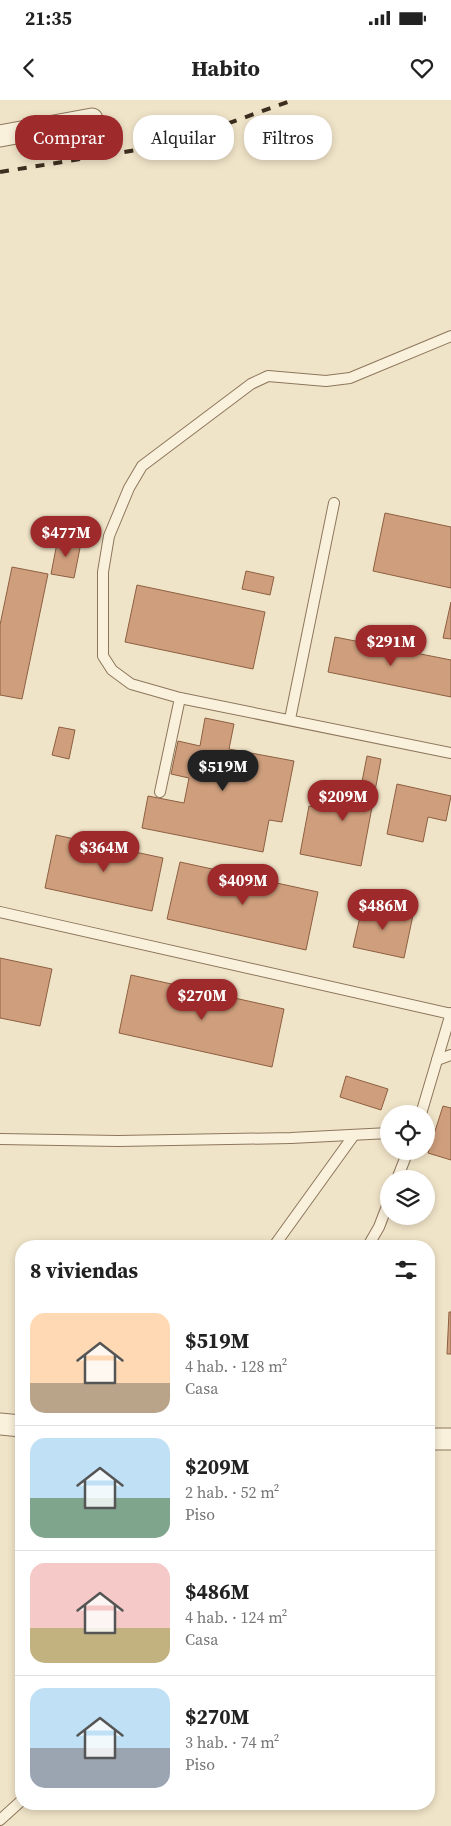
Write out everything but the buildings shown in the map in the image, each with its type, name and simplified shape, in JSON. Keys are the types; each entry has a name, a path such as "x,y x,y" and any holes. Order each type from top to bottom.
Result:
{"street":[{"path":"0,136 15,133"},
{"path":"0,1424 15,1425"},
{"path":"435,1439 451,1439"}],"lane":[{"path":"451,336 350,378 326,381 268,376 251,384 142,466 128,488 109,536 103,572 104,656 112,670 131,684 180,698 451,753"},
{"path":"290,719 334,503"},
{"path":"160,792 180,698"},
{"path":"0,912 451,1014 424,1105"},
{"path":"437,1060 451,1055"},
{"path":"0,1139 118,1141 291,1138 380,1133"},
{"path":"278,1240 354,1134"},
{"path":"371,1240 380,1224"},
{"path":"0,1820 15,1806"}],"railway":[{"path":"0,172 168,145 293,100"}]}
